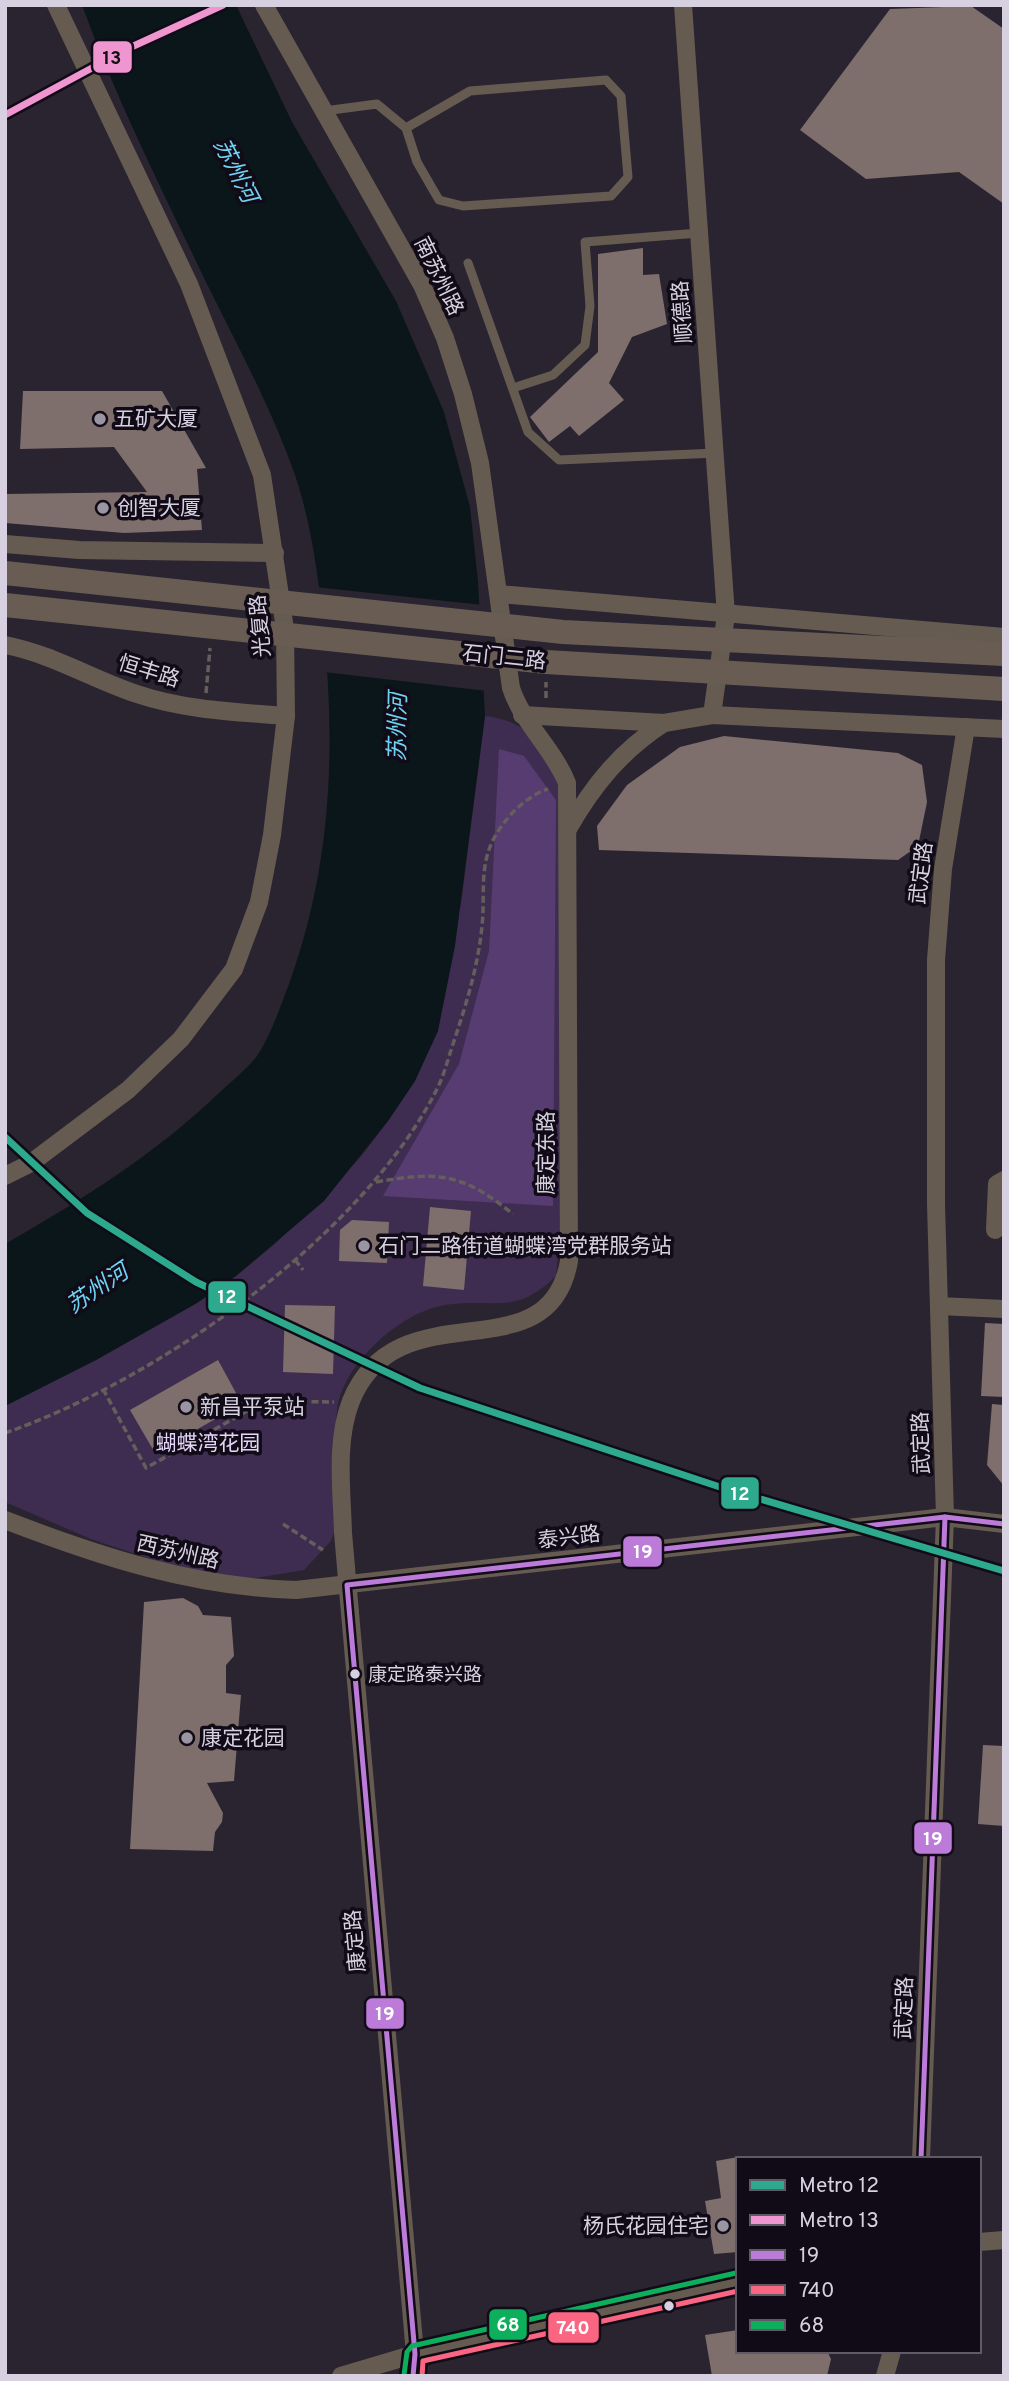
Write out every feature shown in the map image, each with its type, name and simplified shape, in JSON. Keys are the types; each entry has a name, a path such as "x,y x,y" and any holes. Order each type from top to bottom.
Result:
{"main road":[{"name":"石门二路","path":"5,572 563,632 1004,654"},
{"name":"石门二路","path":"5,605 546,662 1004,689"}],"street":[{"name":"光复路","path":"5,1177 31,1163 128,1090 181,1039 234,969 258,902 272,835 286,716 285,629 262,475 189,284 55,5"},
{"name":"南苏州路","path":"264,5 422,285 445,338 463,394 480,463 499,594"},
{"name":"顺德路","path":"683,5 726,615 712,715"},
{"path":"5,544 79,550 275,553"},
{"path":"499,594 1004,637"},
{"name":"康定东路","path":"347,1585 342,1470 350,1403 362,1378 380,1359 402,1345 452,1333 505,1327 534,1317 556,1297 565,1281 569,1261 567,783 549,748 522,715 512,688 499,594"},
{"name":"恒丰路","path":"5,645 36,653 138,694 205,709 286,716"},
{"path":"522,715 664,723 712,715 1004,729"},
{"path":"568,829 590,791 612,764 636,741 664,723"},
{"name":"武定路","path":"921,2157 946,1517 936,1204 938,914 966,727"},
{"path":"995,1230 997,1184 1004,1180"},
{"path":"939,1306 1004,1309"},
{"name":"泰兴路","path":"347,1585 946,1517 1004,1524"},
{"name":"西苏州路","path":"5,1520 102,1556 188,1580 258,1589 296,1590 347,1585"},
{"name":"康定路","path":"347,1585 415,2354 413,2376"},
{"path":"981,2242 1004,2240"},
{"path":"341,2376 415,2354 736,2281"},
{"path":"885,2376 891,2353"}],"lane":[{"path":"324,111 377,103 406,128 417,162 439,200 463,206 611,196 628,177 621,96 606,80 470,91 406,128"},
{"path":"513,388 552,375 585,345 590,306 585,242 699,233"},
{"path":"468,263 528,432 559,460 716,453"}],"path":[{"path":"205,709 212,628"},
{"path":"546,662 546,715"},
{"path":"5,1433 103,1390 139,1370 263,1286 333,1227 388,1166 438,1088 472,986 482,926 484,869 490,845 531,794 567,783"},
{"path":"373,1182 411,1176 455,1177 484,1190 513,1214"},
{"path":"295,1260 303,1270"},
{"path":"103,1390 146,1468 265,1401 350,1403"},
{"path":"284,1524 323,1550"}],"green space":[{"name":"蝴蝶湾花园","path":"485,716 514,723 524,729 546,756 559,783 563,1206 556,1276 543,1288 519,1300 434,1307 397,1326 364,1356 342,1392 337,1410 337,1524 331,1541 304,1570 249,1579 169,1565 91,1539 5,1502 5,1406 96,1360 197,1303 236,1276 275,1244 360,1158 415,1081 461,904"}],"shaded area":[{"path":"499,749 524,756 556,800 553,1206 383,1196 459,1064 489,951"}],"water":[{"name":"苏州河","path":"82,5 236,5 292,122 396,301 444,412 470,507 478,581 485,716 455,946 438,1031 415,1081 388,1121 324,1201 236,1276 197,1303 96,1360 5,1406 5,1244 90,1193 145,1155 197,1114 257,1056 279,1011 303,939 314,895 327,805 327,669 316,567 301,493 286,450 264,401 140,144"}],"pier":[{"path":"315,587 483,605 487,691 324,672"}],"building":[{"path":"971,6 1004,29 1004,204 959,172 866,179 800,130 890,9"},
{"path":"643,248 643,275 659,274 667,324 632,337 609,383 624,400 579,436 570,426 549,442 530,417 598,352 598,254"},
{"path":"23,391 162,391 206,468 197,469 202,530 124,533 5,523 5,494 147,492 114,447 20,449"},
{"path":"724,736 898,753 922,765 927,802 918,846 898,860 599,850 597,826 627,785 680,747"},
{"path":"430,1207 471,1211 464,1290 423,1286"},
{"name":"石门二路街道蝴蝶湾党群服务站","path":"352,1220 389,1222 387,1263 339,1261 340,1230"},
{"path":"285,1305 335,1306 333,1374 283,1372"},
{"path":"985,1323 1004,1324 1004,1397 981,1396"},
{"name":"新昌平泵站","path":"218,1360 242,1404 155,1453 130,1410"},
{"path":"992,1404 1004,1405 1004,1486 987,1465"},
{"name":"康定花园","path":"183,1598 198,1606 203,1615 231,1617 234,1656 226,1665 226,1693 241,1695 234,1781 207,1783 223,1813 222,1822 215,1832 213,1851 130,1849 144,1602"},
{"path":"983,1745 1004,1746 1004,1826 978,1824"},
{"name":"杨氏花园住宅","path":"736,2157 736,2252 714,2254 705,2201 721,2198 716,2161"},
{"path":"736,2330 736,2353 828,2353 831,2359 827,2376 712,2376 705,2335"}],"metro line":[{"name":"13","path":"5,115 127,49 223,5"},
{"name":"12","path":"5,1137 87,1213 196,1282 420,1388 723,1488 1004,1571"}],"transit line":[{"name":"19","path":"921,2157 945,1517"},
{"name":"19","path":"413,2376 415,2354 347,1585 945,1517 1004,1524"},
{"name":"68","path":"404,2375 407,2352 412,2346 736,2273"},
{"name":"740","path":"422,2376 423,2361 736,2291"}],"place":[{"name":"五矿大厦","path":"100,419"},
{"name":"创智大厦","path":"103,508"},
{"name":"石门二路街道蝴蝶湾党群服务站","path":"364,1246"},
{"name":"新昌平泵站","path":"186,1407"},
{"name":"康定路泰兴路","path":"355,1674"},
{"name":"康定花园","path":"187,1738"},
{"name":"杨氏花园住宅","path":"723,2226"}]}
